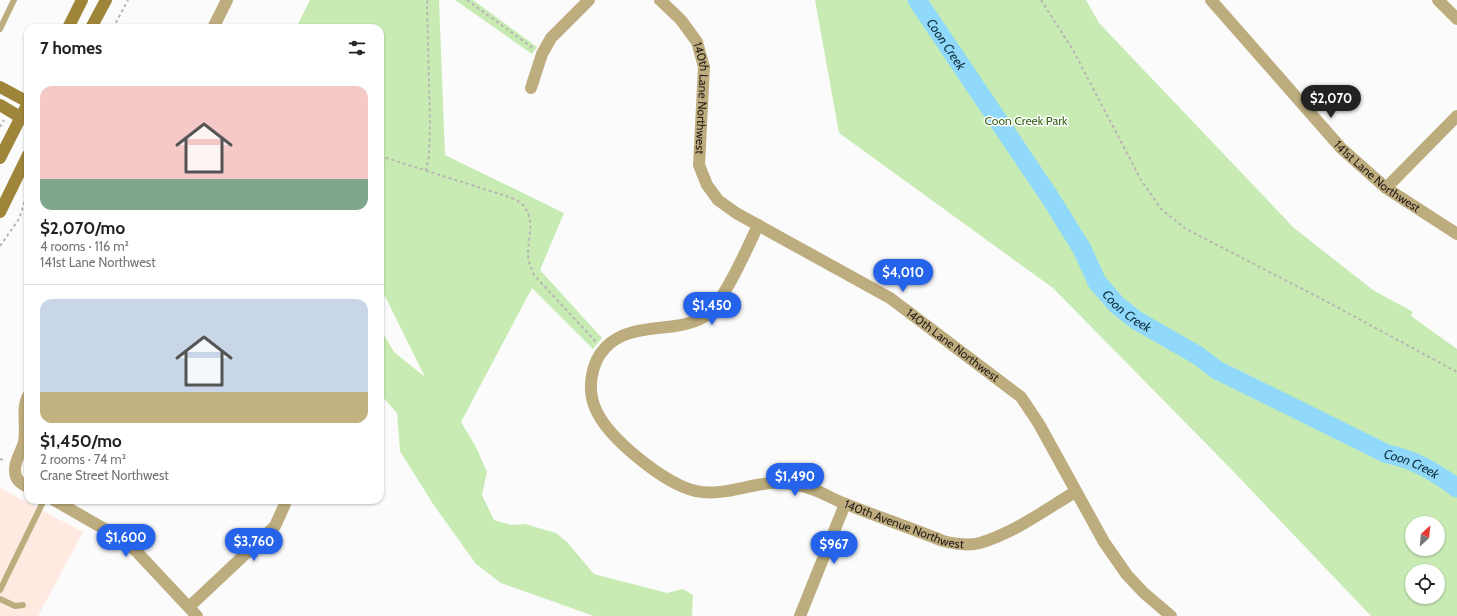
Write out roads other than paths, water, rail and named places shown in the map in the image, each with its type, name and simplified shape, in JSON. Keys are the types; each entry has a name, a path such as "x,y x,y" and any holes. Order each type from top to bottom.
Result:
{"main road":[{"path":"70,24 82,0"},
{"path":"93,24 106,0"},
{"path":"0,87 24,100"},
{"path":"0,105 24,117 0,158"},
{"path":"0,212 24,163"}],"street":[{"path":"215,24 227,0"},
{"path":"531,88 542,54 559,29 589,0"},
{"name":"140th Lane Northwest","path":"660,0 681,20 696,42 704,67 699,165 707,185 718,200 736,213 890,298 1021,397 1039,424 1075,492 1104,542 1127,575 1144,594 1171,616"},
{"name":"141st Lane Northwest","path":"1211,0 1341,148 1386,188 1457,234"},
{"path":"1438,0 1457,18"},
{"path":"1386,188 1457,116"},
{"name":"140th Avenue Northwest","path":"758,225 736,272 715,305 705,316 685,324 631,332 618,338 602,352 592,374 592,396 597,411 613,434 641,460 670,480 697,492 742,488 763,483 782,482 812,489 845,504 943,541 960,545 979,543 1010,530 1075,492"},
{"path":"24,443 15,466 16,478 24,485"},
{"path":"61,504 122,539 136,550 193,612 275,526 285,504"},
{"path":"800,616 845,504"}],"lane":[{"path":"0,29 14,0"},
{"path":"0,590 42,504"},
{"path":"0,599 15,606 23,605"}],"waterway":[{"name":"Coon Creek","path":"917,0 1051,199 1082,249 1097,282 1117,305 1136,320 1197,355 1217,370 1387,454 1406,459 1424,467 1457,488"}],"park label":[{"name":"Coon Creek Park","path":"1026,121"}]}
